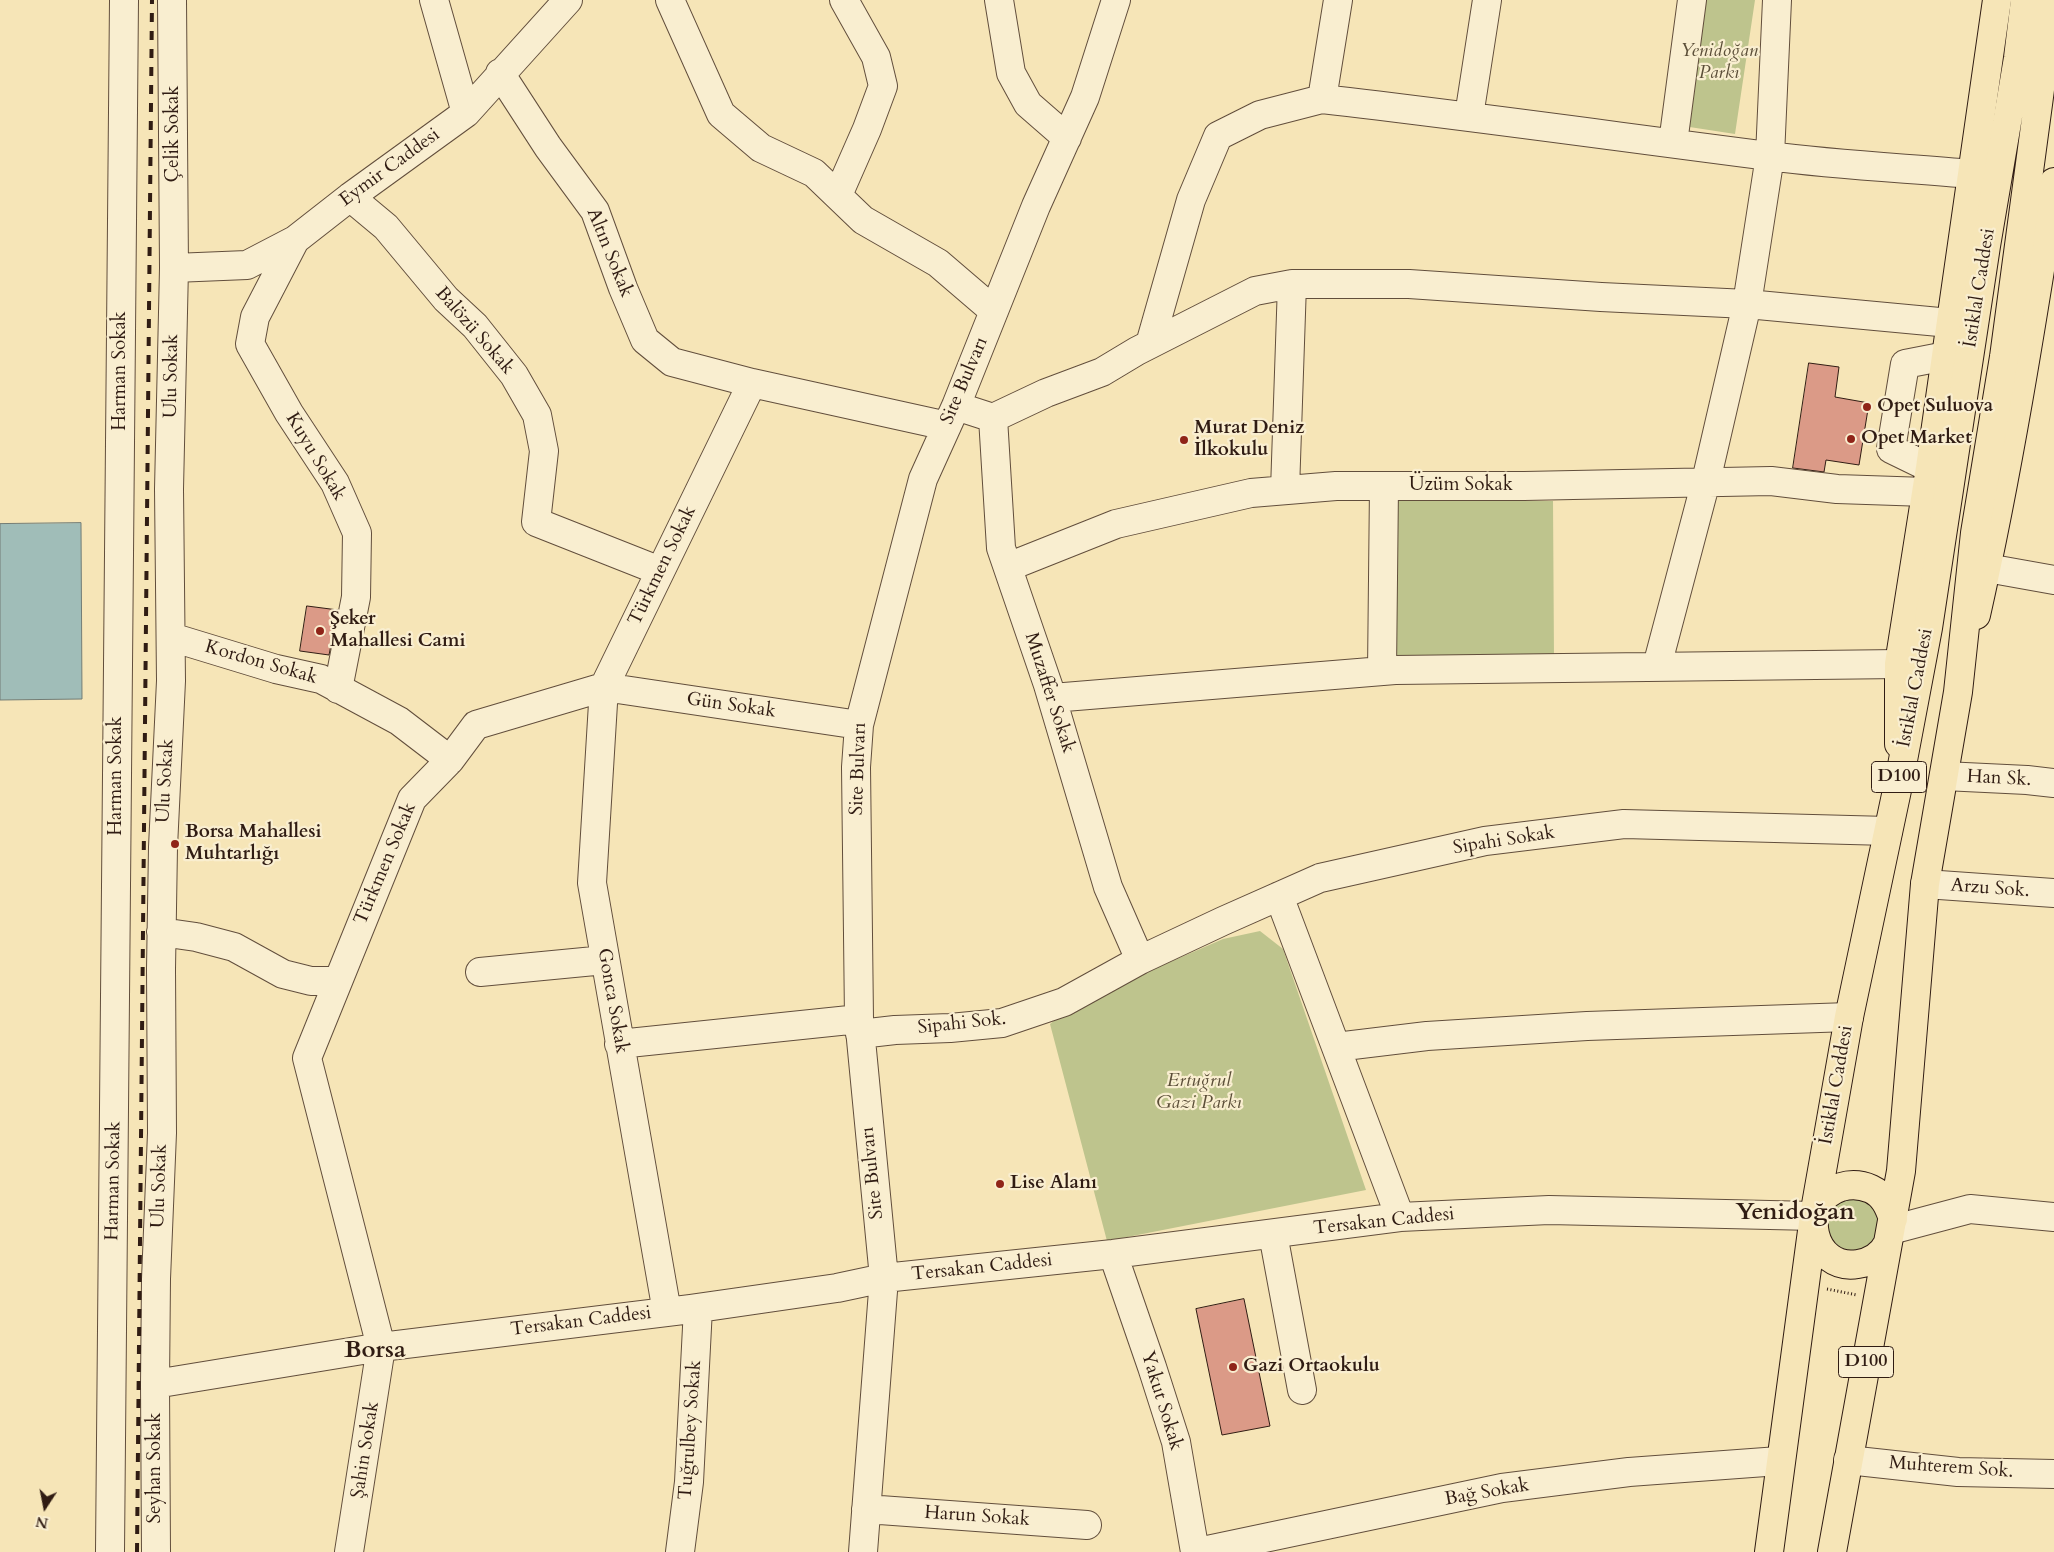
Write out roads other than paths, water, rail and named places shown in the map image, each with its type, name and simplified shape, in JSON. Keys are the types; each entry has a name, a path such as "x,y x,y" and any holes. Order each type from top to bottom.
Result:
{"main road":[{"path":"1900,776 1899,664 1928,480 1997,0"},
{"name":"İstiklal Caddesi","path":"1768,1552 1814,1216 1849,1017 1900,776 1928,628 1986,246 2018,58 2025,0"},
{"name":"İstiklal Caddesi","path":"1832,1552 1902,1171 1925,884 1958,692 1975,534 2004,357 2052,0"},
{"path":"1958,692 1987,568 2024,375 2054,182"},
{"path":"1847,1185 1860,1185 1882,1197 1890,1208 1891,1231 1878,1256 1866,1263 1853,1265 1840,1263 1828,1256 1819,1246 1814,1234 1814,1216 1824,1197 1834,1189 1847,1185"}],"street":[{"name":"Harman Sokak","path":"110,1552 124,0"},
{"name":"Çelik Sokak","path":"172,0 174,268"},
{"path":"434,0 466,113"},
{"name":"Eymir Caddesi","path":"174,268 247,265 295,240 350,197 466,113 500,73 568,0"},
{"path":"670,0 721,114 761,148 814,173 863,220 938,263 994,311"},
{"path":"838,196 883,86 876,57 844,0"},
{"path":"998,0 1012,73 1028,104 1067,138"},
{"name":"Site Bulvarı","path":"863,1552 884,1278 859,1026 856,767 858,725 923,479 951,416 1036,206 1086,97 1116,0"},
{"path":"1322,99 1338,0"},
{"path":"1469,116 1487,0"},
{"path":"1673,142 1692,0"},
{"path":"1657,666 1706,481 1747,304 1770,156 1777,0"},
{"name":"Altın Sokak","path":"500,73 548,147 595,211 623,288 645,340 672,362 752,383"},
{"path":"1150,344 1191,200 1218,136 1260,115 1322,99 1469,116 1770,156 1973,174"},
{"name":"Balözü Sokak","path":"350,197 386,227 446,299 475,326 514,375 528,399 537,415 544,451 536,522 660,571"},
{"name":"Kuyu Sokak","path":"295,240 255,317 250,344 289,413 335,482 357,533 356,597 338,689"},
{"name":"Ulu Sokak","path":"155,1384 162,1133 161,932 171,681 169,489 174,268"},
{"path":"752,383 951,416 993,418 1046,393 1102,372 1150,344 1255,291 1292,284 1410,284 1601,297 1747,304 1950,323"},
{"path":"1285,490 1292,284"},
{"path":"1928,480 1891,449 1905,364 1946,356"},
{"name":"Türkmen Sokak","path":"381,1347 307,1058 412,799 450,760 476,725 604,687 752,383"},
{"name":"Muzaffer Sokak","path":"993,418 1001,548 1052,698 1108,887 1140,960"},
{"name":"Üzüm Sokak","path":"1008,567 1116,524 1251,493 1336,486 1524,486 1706,481 1771,481 1837,489 1928,480"},
{"path":"1382,671 1384,486"},
{"path":"1987,568 2054,580"},
{"name":"Kordon Sokak","path":"171,637 276,669 321,679 399,721 450,760"},
{"path":"1052,698 1382,671 1899,664"},
{"name":"Gün Sokak","path":"604,687 858,725"},
{"name":"Gonca Sokak","path":"604,687 592,883 667,1312"},
{"name":"Han Sk.","path":"1944,776 2054,783"},
{"name":"Sipahi Sokak","path":"1140,960 1320,878 1486,841 1624,824 1888,831"},
{"name":"Arzu Sok.","path":"1925,884 2054,893"},
{"path":"1279,896 1400,1217"},
{"path":"161,932 196,936 234,948 284,974 311,981 338,981"},
{"path":"480,972 605,960"},
{"name":"Sipahi Sok.","path":"619,1044 859,1026 895,1030 950,1028 1002,1023 1064,1002 1140,960"},
{"path":"1336,1047 1427,1036 1587,1026 1849,1017"},
{"path":"1891,1231 1970,1209 2054,1217"},
{"name":"Tersakan Caddesi","path":"155,1384 381,1347 698,1308 837,1288 884,1278 1113,1254 1400,1217 1549,1210 1814,1216"},
{"path":"1273,1234 1302,1390"},
{"name":"Yakut Sokak","path":"1113,1254 1176,1442 1196,1552"},
{"name":"Tuğrulbey Sokak","path":"680,1552 689,1482 698,1308"},
{"name":"Şahin Sokak","path":"349,1552 381,1347"},
{"name":"Seyhan Sokak","path":"155,1384 156,1552"},
{"name":"Muhterem Sok.","path":"1848,1460 1958,1472 2054,1474"},
{"name":"Bağ Sokak","path":"1196,1552 1502,1488 1629,1472 1780,1461"},
{"name":"Harun Sokak","path":"866,1509 1087,1525"}],"water":[{"path":"81,523 82,699 0,700 0,524"}],"railway":[{"path":"137,1552 152,0"}],"place":[{"name":"Opet Suluova","path":"1867,407"},
{"name":"Opet Market","path":"1851,439"},
{"name":"Murat Deniz İlkokulu","path":"1184,440"},
{"name":"Şeker Mahallesi Cami","path":"320,631"},
{"name":"Borsa Mahallesi Muhtarlığı","path":"175,844"},
{"name":"Lise Alanı","path":"1000,1184"},
{"name":"Gazi Ortaokulu","path":"1233,1367"}],"district":[{"name":"Yenidoğan","path":"1795,1213"},
{"name":"Borsa","path":"375,1351"}],"park label":[{"name":"Yenidoğan Parkı","path":"1719,63"},
{"name":"Ertuğrul Gazi Parkı","path":"1199,1093"}]}
